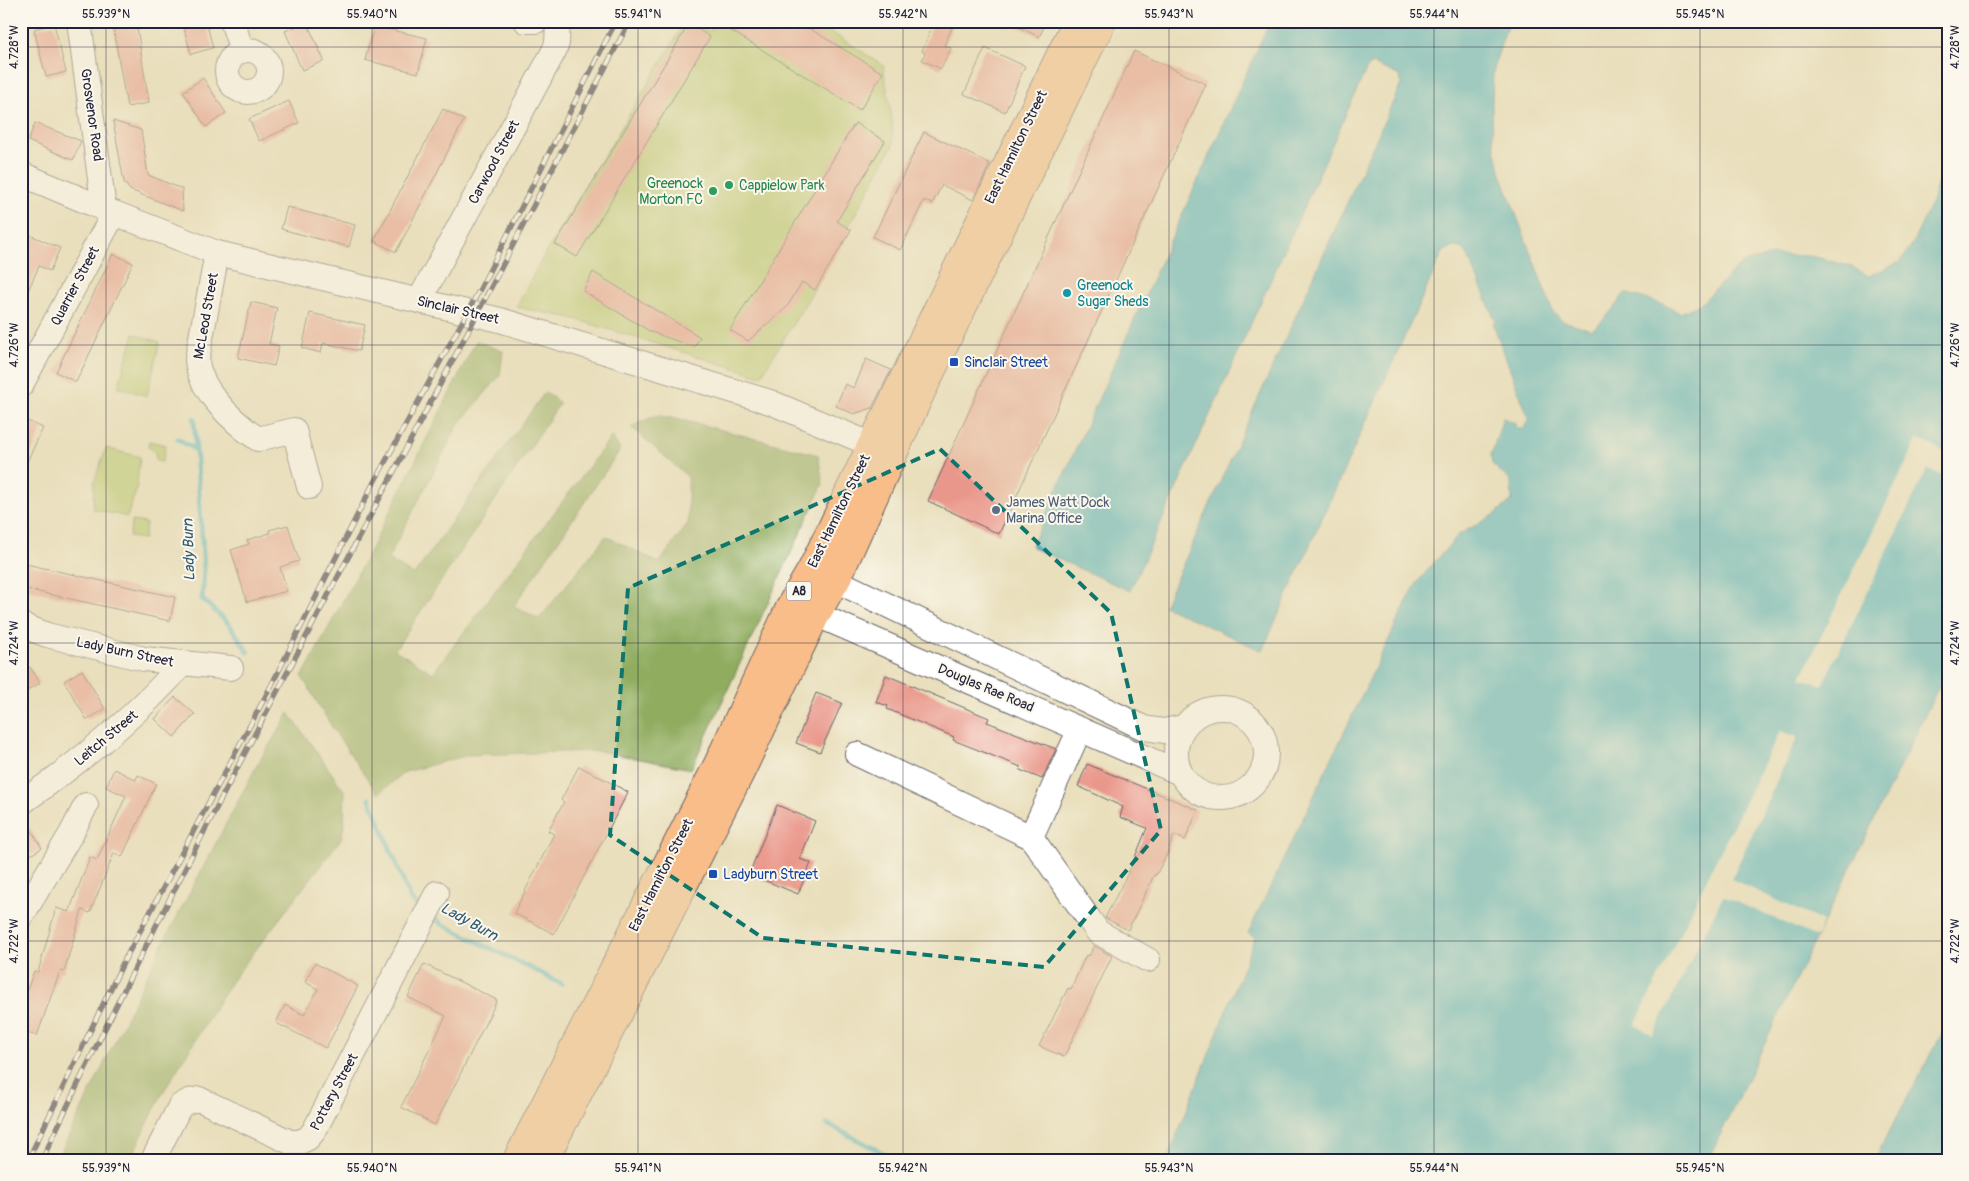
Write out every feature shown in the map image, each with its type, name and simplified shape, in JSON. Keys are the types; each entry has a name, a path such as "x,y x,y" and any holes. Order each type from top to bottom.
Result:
{"highway":[{"name":"East Hamilton Street","path":"544,1160 736,782 804,609 812,569 882,449 921,392 1045,113 1077,21"},
{"name":"East Hamilton Street","path":"1045,113 1102,21"},
{"name":"East Hamilton Street","path":"517,1160 718,764 804,609 836,580 882,449"}],"street":[{"name":"Grosvenor Road","path":"79,21 109,212"},
{"path":"232,21 242,51"},
{"path":"526,21 536,21"},
{"name":"Carwood Street","path":"418,300 554,50 557,43 558,21"},
{"name":"Sinclair Street","path":"21,174 109,212 218,253 500,320 770,402 882,449"},
{"name":"Quarrier Street","path":"21,386 109,212"},
{"name":"McLeod Street","path":"218,253 197,359 197,370 218,403 243,429 258,439 294,430 309,487"},
{"path":"812,569 1144,728 1164,731 1183,727"},
{"name":"Douglas Rae Road","path":"804,609 1180,773"},
{"name":"Lady Burn Street","path":"21,625 48,635 104,650 182,664 231,668"},
{"name":"Leitch Street","path":"21,803 105,741 157,694 182,664"},
{"path":"1213,708 1231,708 1248,716 1262,731 1268,751 1264,772 1251,788 1233,798 1212,798 1193,790 1180,773 1175,750 1183,727 1196,715 1213,708"},
{"path":"1031,837 1080,729"},
{"path":"857,754 1031,837 1098,932 1148,960"},
{"path":"21,918 80,839 86,805"},
{"name":"Pottery Street","path":"153,1160 180,1106 189,1101 199,1100 283,1140 299,1142 308,1138 314,1131 437,894"}],"highlighted area":[{"path":"940,449 1111,613 1161,830 1044,967 763,938 610,835 628,588"}],"green space":[{"name":"Cappielow Park","path":"686,21 691,21 709,32 716,21 814,21 883,65 892,119 893,145 815,288 761,376 571,318 516,307 545,254"},
{"path":"134,334 160,342 147,396 118,387"},
{"path":"476,341 503,351 500,376 458,425 388,559 414,575 545,392 560,403 395,650 433,673 612,436 620,450 514,606 539,619 606,536 659,563 688,523 688,477 631,427 656,415 695,423 818,455 823,484 691,769 599,751 469,755 405,772 378,794 335,732 302,677 373,545"},
{"path":"149,441 166,445 162,462 156,461 155,452 148,447"},
{"path":"106,448 140,457 136,491 127,517 93,509 94,482"},
{"path":"132,521 146,523 144,539 129,537"},
{"path":"289,713 345,792 344,825 341,839 231,982 161,1096 130,1160 57,1160 161,947 257,765"}],"water":[{"path":"1270,21 1509,21 1496,60 1493,76 1493,138 1501,174 1553,312 1563,321 1592,330 1608,315 1625,293 1663,304 1680,313 1700,304 1741,264 1772,255 1811,256 1852,267 1869,276 1900,262 1911,247 1933,199 1948,142 1948,668 1708,1160 1167,1160 1255,937 1248,933 1407,601 1418,581 1458,535 1494,515 1512,500 1511,481 1492,464 1491,455 1503,418 1515,423 1516,427 1523,430 1528,420 1493,324 1496,322 1467,254 1455,247 1448,249 1442,254 1263,649 1260,650 1164,606 1401,84 1400,76 1373,64 1367,68 1130,591 1033,548 1032,545"},
{"path":"1948,1022 1948,1160 1874,1160"}],"pier":[{"path":"1918,439 1948,454 1948,478 1927,469 1822,685 1801,678"},
{"path":"1780,731 1797,737 1731,879 1823,922 1817,937 1723,896 1653,1035 1635,1025"}],"building":[{"path":"112,21 136,21 149,103 127,107"},
{"path":"182,21 206,21 213,48 191,54"},
{"path":"715,21 797,21 883,73 860,110"},
{"path":"934,21 955,21 944,45 951,48 941,69 922,60 925,53 922,51"},
{"path":"1007,21 1047,21 1039,37"},
{"path":"307,22 324,61 302,70 285,31"},
{"path":"54,24 66,72 46,77 34,29"},
{"path":"689,24 710,37 577,257 555,244"},
{"path":"374,26 427,38 418,73 365,60"},
{"path":"985,48 1025,66 1005,112 964,94"},
{"name":"Greenock Sugar Sheds","path":"1134,51 1206,84 999,534 928,501"},
{"path":"203,78 226,113 206,127 183,92"},
{"path":"289,101 299,123 259,141 249,119"},
{"path":"443,109 464,120 396,252 374,241"},
{"path":"113,121 141,130 148,175 182,189 183,211 130,190 124,182"},
{"path":"35,123 81,141 73,160 28,141"},
{"path":"855,123 885,141 837,221 851,230 815,290 802,282 787,307 748,341 730,330"},
{"path":"924,132 990,164 973,200 942,185 932,204 924,200 900,250 873,237"},
{"path":"287,207 355,225 349,247 281,229"},
{"path":"21,231 60,248 50,271 39,266 21,306"},
{"path":"113,254 133,263 76,382 56,372"},
{"path":"593,272 700,337 694,347 651,332 583,291"},
{"path":"251,302 277,308 269,344 279,346 274,366 238,358"},
{"path":"310,313 365,325 359,351 323,343 321,353 302,348"},
{"path":"866,359 891,370 872,408 854,414 836,406 845,384 854,388"},
{"path":"21,418 43,428 21,474"},
{"path":"288,525 299,561 280,567 287,591 247,602 231,550 249,544 247,540 270,533 269,530"},
{"path":"21,563 175,597 170,621 21,588"},
{"path":"30,667 40,683 21,694 21,673"},
{"path":"82,670 105,709 87,720 64,681"},
{"path":"886,675 989,718 987,722 1056,749 1042,779 1020,770 1021,767 953,740 954,737 887,709 888,706 876,702"},
{"path":"816,693 842,703 820,752 796,743"},
{"path":"175,697 195,714 174,737 155,719"},
{"path":"1087,764 1198,810 1185,840 1174,835 1166,856 1156,875 1154,875 1128,930 1105,918 1131,867 1147,828 1120,817 1123,807 1078,786"},
{"path":"579,766 628,792 554,934 514,913 554,834 548,831 564,802 561,800"},
{"path":"114,769 136,780 138,775 156,784 122,857 114,853 90,913 82,910 64,972 60,971 37,1036 21,1031 21,1006 34,971 38,972 56,908 69,912 90,857 97,860 126,796 106,787"},
{"path":"777,805 815,821 800,859 811,863 798,894 749,874"},
{"path":"30,828 42,848 21,861 21,833"},
{"path":"1094,946 1112,956 1064,1057 1039,1046 1068,988 1071,989 1086,955 1089,956"},
{"path":"315,963 358,986 326,1048 276,1023 285,1005 304,1015 318,989 305,982"},
{"path":"424,964 497,1000 435,1125 401,1107 446,1016 408,997"}],"waterway":[{"name":"Lady Burn","path":"194,418 204,569 202,599 229,624 248,652"},
{"name":"Lady Burn","path":"178,439 196,450"},
{"name":"Lady Burn","path":"370,799 411,900 421,908"},
{"name":"Lady Burn","path":"432,916 442,924 562,984"},
{"name":"Lady Burn","path":"827,1124 897,1160"}],"railway":[{"path":"28,1160 123,963 271,686 372,486 479,291 616,21"},
{"path":"42,1160 181,876 630,21"}],"place":[{"name":"Cappielow Park","path":"729,185"},
{"name":"Greenock Morton FC","path":"713,191"},
{"name":"Greenock Sugar Sheds","path":"1067,293"},
{"name":"Sinclair Street","path":"954,362"},
{"name":"James Watt Dock Marina Office","path":"996,510"},
{"name":"Ladyburn Street","path":"713,874"}]}
